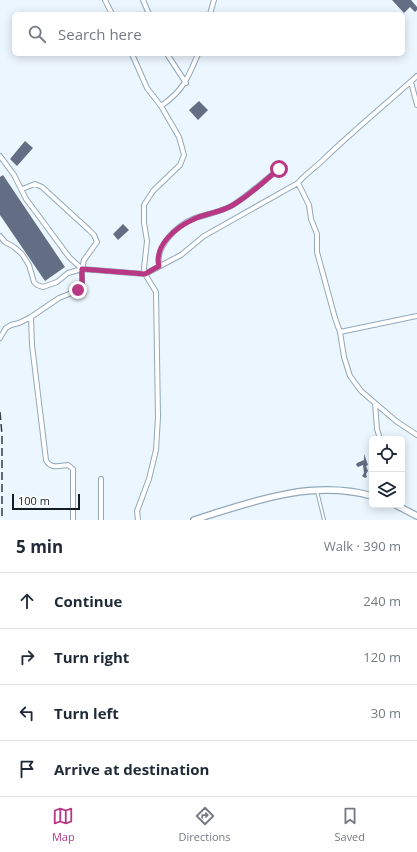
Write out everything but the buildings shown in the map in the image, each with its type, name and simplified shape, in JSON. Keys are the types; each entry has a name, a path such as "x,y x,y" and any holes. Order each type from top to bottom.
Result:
{"main road":[{"path":"194,520 261,499 297,491 335,490 369,496"},
{"path":"402,508 417,516"}],"street":[{"path":"105,0 111,12"},
{"path":"143,0 148,12"},
{"path":"211,12 214,0"},
{"path":"133,56 147,88 161,106 179,137 184,156 180,165 153,191 144,205 144,219 148,241 144,268 145,274 156,292 158,417 156,450 149,479 138,511 138,520"},
{"path":"168,56 186,83"},
{"path":"161,106 174,96 186,83 197,56"},
{"path":"0,236 22,254 29,266 34,282 43,287 49,286 68,274 82,269 145,274 181,255 204,236 298,183 303,176 321,162 341,142 417,76"},
{"path":"411,82 417,105"},
{"path":"0,156 14,175 26,198 62,248 82,269"},
{"path":"159,266 157,260 160,249 165,241 176,231 191,220 222,211 234,204 279,169"},
{"path":"298,183 309,205 311,219 317,234 317,252 340,332 344,357 350,376 361,391 396,421 417,435"},
{"path":"0,338 6,328 31,317 59,298 78,290 83,283 82,269 84,260 97,242 94,235 38,184 32,184 22,189"},
{"path":"340,332 417,316"},
{"path":"31,317 32,345 46,460 51,466 68,465 73,469 73,520"},
{"path":"375,402 377,429 379,436"},
{"path":"101,479 101,520"}],"lane":[{"path":"317,490 324,520"}],"railway":[{"path":"0,412 2,435 2,520"}],"route":[{"path":"78,290 83,283 82,269 145,274 159,266 157,260 160,249 165,241 183,225 196,218 222,211 234,204 279,169"}]}
